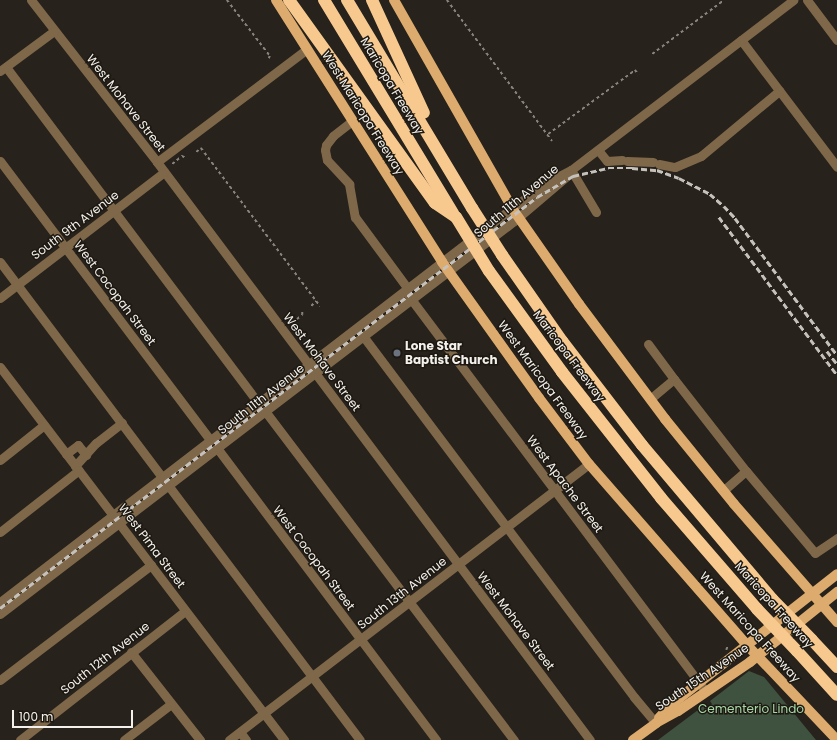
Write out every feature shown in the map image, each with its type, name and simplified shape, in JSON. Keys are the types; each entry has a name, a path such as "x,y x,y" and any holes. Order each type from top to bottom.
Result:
{"highway":[{"path":"289,0 435,203 456,217"},
{"name":"Maricopa Freeway","path":"324,0 488,271 562,372 661,498 757,609 837,695"},
{"name":"Maricopa Freeway","path":"347,0 472,208 502,255 562,341 642,445 772,599 837,667"},
{"path":"372,0 421,109 466,184 472,208"}],"main road":[{"name":"West Maricopa Freeway","path":"276,0 442,262 531,387 589,464 756,656 837,740"},
{"path":"394,0 518,218 579,304 650,399 724,490 837,622"},
{"name":"South 15th Avenue","path":"656,723 672,704 812,592 837,574"},
{"name":"South 15th Avenue","path":"633,740 656,723 678,711 756,656 837,592"}],"street":[{"name":"West Mohave Street","path":"31,0 157,162 590,740"},
{"name":"South 11th Avenue","path":"0,602 116,519 169,485 265,411 406,289 550,180 571,170 598,150 793,0"},
{"path":"807,0 837,40"},
{"path":"54,31 3,69 114,212 258,403"},
{"path":"741,40 837,167"},
{"path":"157,162 307,49"},
{"path":"598,150 607,161 656,163 675,167 701,156 779,91"},
{"name":"West Apache Street","path":"352,121 333,136 324,150 327,160 349,184 355,217 412,299 705,691"},
{"name":"West Cocopah Street","path":"0,161 210,440"},
{"path":"571,170 596,212"},
{"name":"South 11th Avenue","path":"0,614 116,519 163,477 210,440 258,403 363,336 518,218 563,180 571,170"},
{"name":"South 9th Avenue","path":"0,298 65,247 114,212 164,172"},
{"path":"0,262 360,740"},
{"path":"363,336 508,527 634,697 656,723"},
{"path":"648,344 746,471 815,553 836,539"},
{"name":"West Pima Street","path":"0,368 3,378 44,425 284,740"},
{"path":"650,399 674,379"},
{"path":"265,411 514,740"},
{"path":"0,532 77,468 96,443 122,422"},
{"path":"0,460 44,425"},
{"path":"66,454 78,445 86,455"},
{"name":"West Cocopah Street","path":"216,448 436,740"},
{"name":"South 13th Avenue","path":"229,740 589,464"},
{"path":"724,490 746,471"},
{"path":"0,680 151,565"},
{"name":"South 12th Avenue","path":"20,740 185,611"},
{"path":"131,652 200,740"},
{"path":"124,740 171,704"},
{"path":"240,732 246,740"}],"path":[{"path":"227,0 270,56 269,59"},
{"path":"447,0 552,141"},
{"path":"652,54 724,0"},
{"path":"548,134 635,70 639,75"},
{"path":"196,152 200,148 320,306"},
{"path":"172,164 182,156 186,158"},
{"path":"311,306 316,302"},
{"path":"292,323 302,315 302,311"}],"green space":[{"name":"Cementerio Lindo","path":"749,671 764,677 816,740 658,740 706,704 708,707 712,704 710,701"}],"railway":[{"path":"0,608 537,197 573,176 608,168 657,170 679,178 710,194 735,218 837,355"},
{"path":"719,217 837,375"},
{"path":"827,351 837,364"}],"place":[{"name":"Lone Star Baptist Church","path":"397,353"}]}
